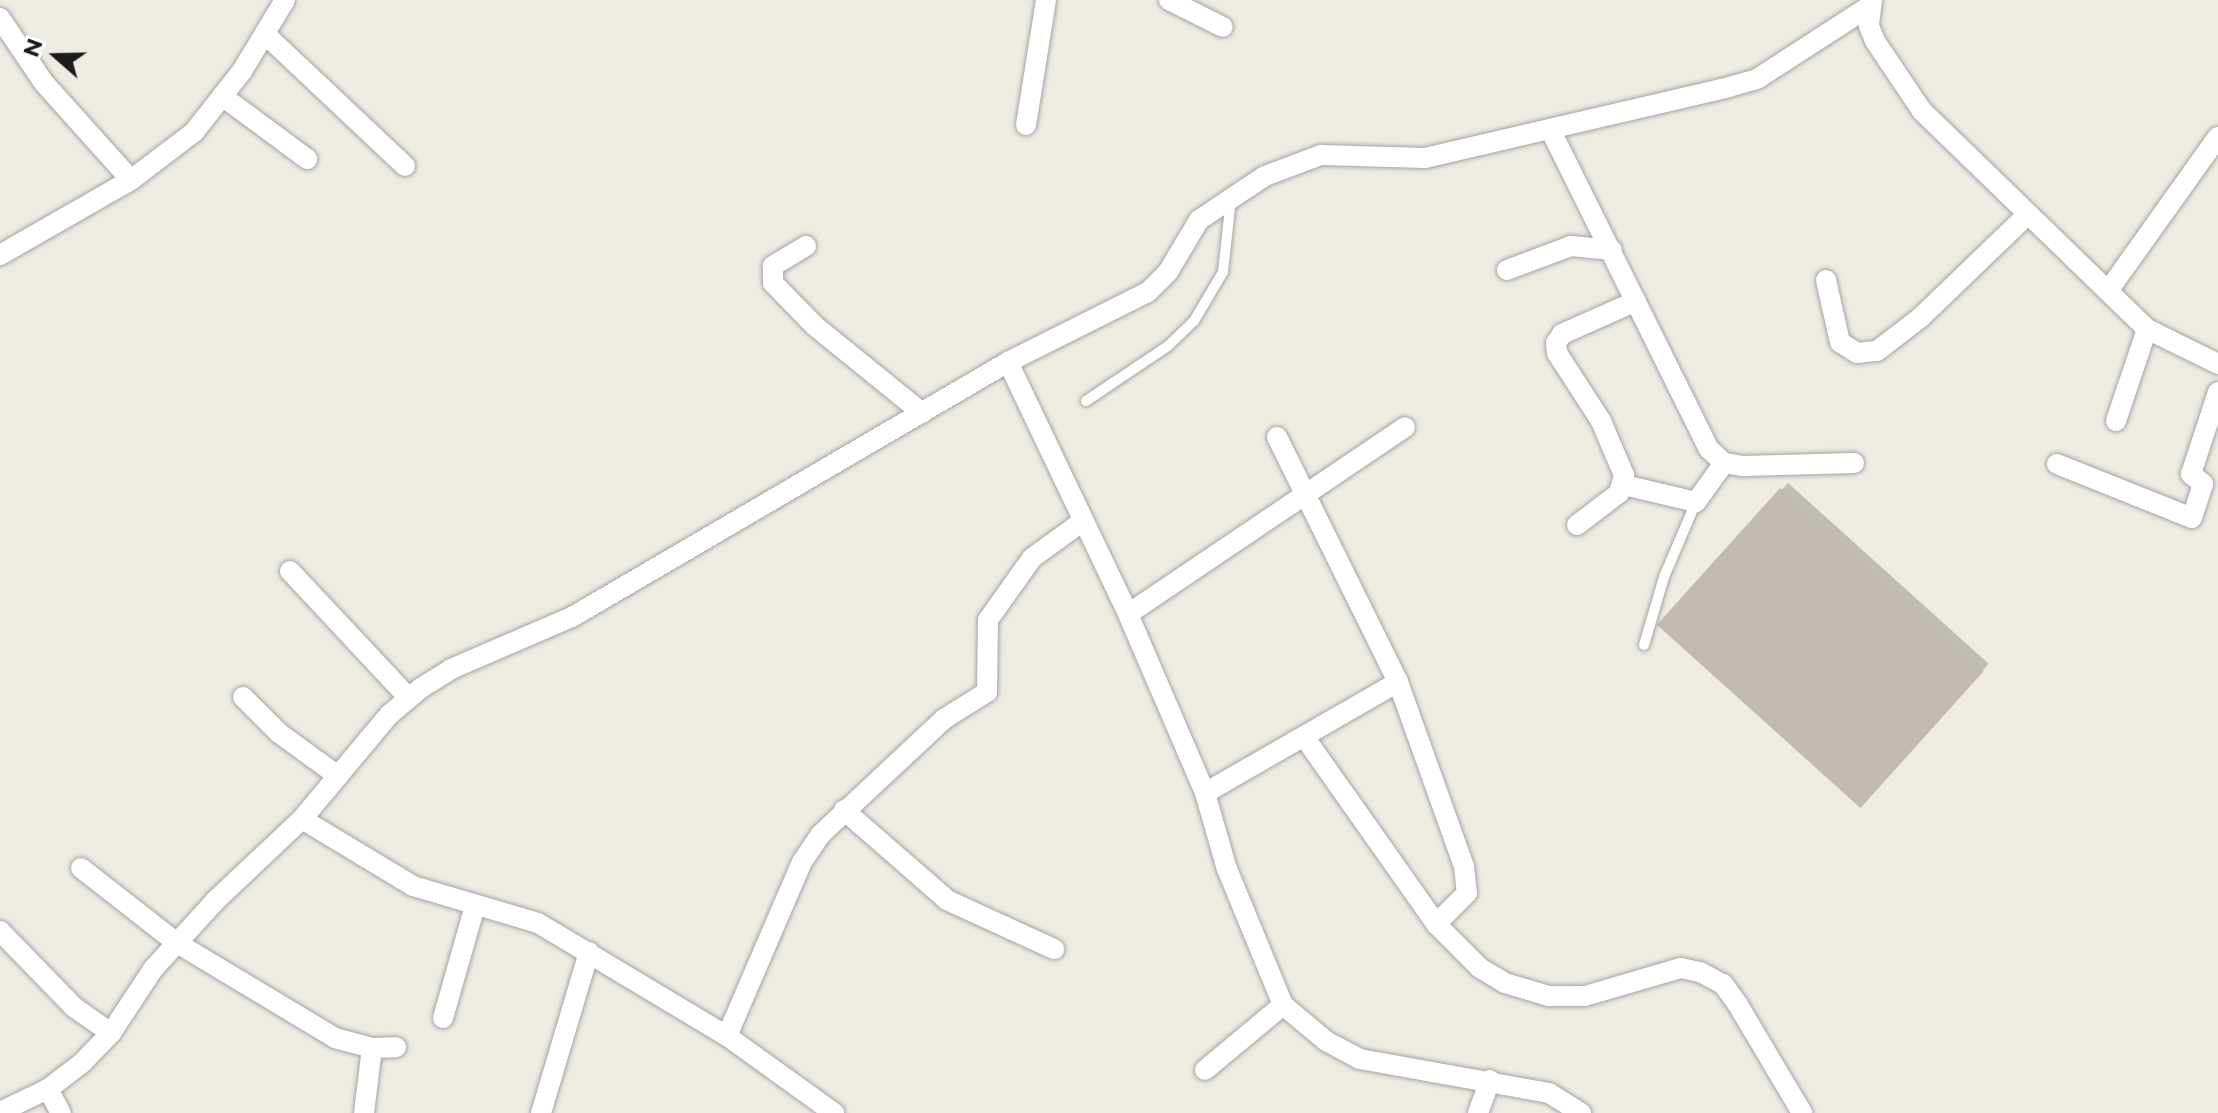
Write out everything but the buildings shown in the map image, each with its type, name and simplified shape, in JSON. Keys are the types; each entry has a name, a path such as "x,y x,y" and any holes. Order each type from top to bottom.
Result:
{"street":[{"path":"0,255 131,180 194,132 266,35 285,0"},
{"path":"1026,125 1046,0"},
{"path":"1169,0 1223,27"},
{"path":"0,1112 48,1089 111,1033 177,943 302,819 409,698 451,669 572,617 1008,362 1148,292 1168,272 1199,220 1231,196 1296,161 1344,154 1384,159 1425,158 1757,79 1871,3"},
{"path":"1871,3 1869,26 1875,41 1922,111 2147,329 2218,364"},
{"path":"0,18 44,83 131,180"},
{"path":"266,35 405,166"},
{"path":"222,96 307,159"},
{"path":"1550,129 1709,449 1724,463 1854,463"},
{"path":"2108,291 2218,137"},
{"path":"1826,280 1840,342 1857,353 1877,351 1920,318 2027,215"},
{"path":"806,246 773,266 773,283 815,326 922,413"},
{"path":"1507,270 1571,246 1612,250"},
{"path":"1624,485 1601,421 1557,353 1556,343 1562,334 1636,301"},
{"path":"2116,421 2147,329"},
{"path":"1008,362 1128,614 1205,793 1227,869 1283,1005 1326,1041 1360,1059 1549,1093 1581,1113"},
{"path":"2057,464 2192,518 2203,484 2191,474 2218,392"},
{"path":"1128,614 1405,427"},
{"path":"1277,437 1398,682 1468,883 1462,902 1436,924"},
{"path":"1624,485 1696,502 1724,463"},
{"path":"1577,525 1624,485"},
{"path":"727,1036 802,862 844,810 944,719 987,692 988,620 1032,558 1083,521"},
{"path":"290,571 409,698"},
{"path":"1205,793 1398,682"},
{"path":"243,697 279,733 338,776"},
{"path":"1305,738 1436,924 1480,968 1505,983 1549,996 1585,996 1681,968 1700,972 1723,984 1802,1113"},
{"path":"844,810 947,900 1054,949"},
{"path":"302,819 413,886 538,923 727,1036 834,1113"},
{"path":"81,868 177,943 335,1038 372,1048 396,1047"},
{"path":"443,1018 475,906"},
{"path":"0,931 75,1008 111,1033"},
{"path":"541,1113 589,952"},
{"path":"1205,1070 1283,1005"},
{"path":"364,1113 372,1048"},
{"path":"1478,1113 1490,1080"},
{"path":"48,1089 61,1113"}],"lane":[{"path":"1086,401 1168,346 1194,321 1223,272 1231,196"},
{"path":"1644,645 1664,577 1696,502"}]}
